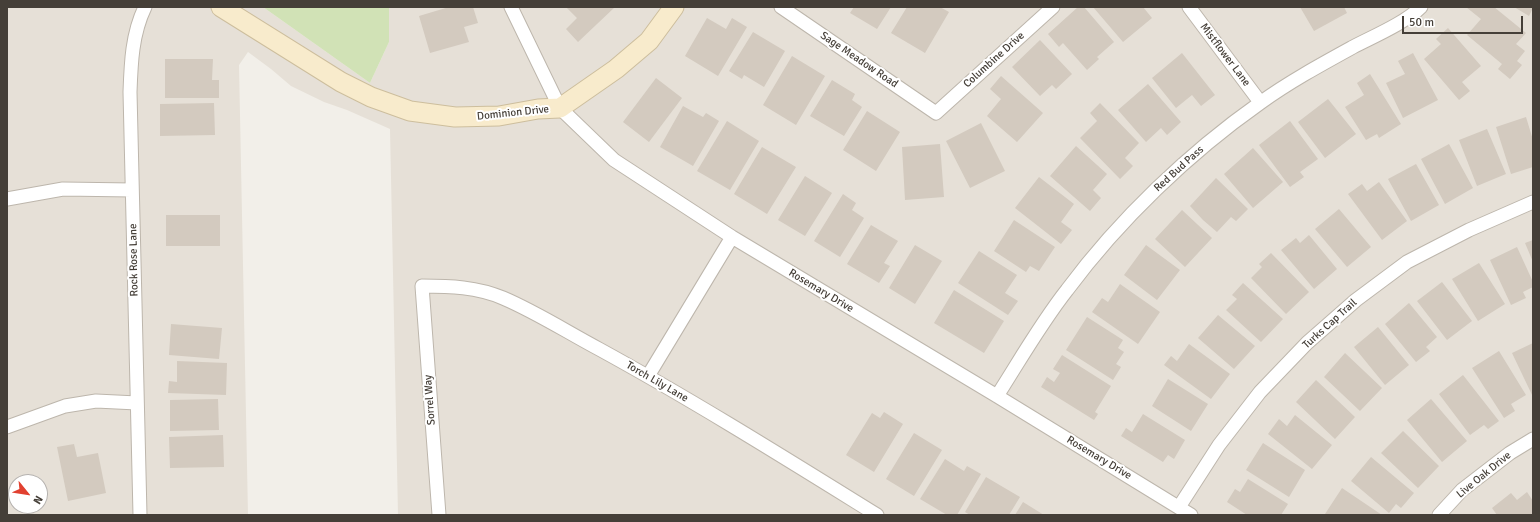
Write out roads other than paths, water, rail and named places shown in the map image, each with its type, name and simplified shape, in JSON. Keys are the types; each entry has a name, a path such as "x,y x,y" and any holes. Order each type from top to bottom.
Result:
{"street":[{"name":"Rock Rose Lane","path":"140,515 130,92 132,52 138,22 145,7"},
{"name":"Dominion Drive","path":"221,7 341,82 371,97 410,111 455,117 499,116 538,109 560,108 616,69 649,41 674,7"},
{"name":"Rosemary Drive","path":"511,7 560,108 614,160 732,237 997,396 1191,515"},
{"name":"Sage Meadow Road","path":"781,7 936,113"},
{"name":"Columbine Drive","path":"936,113 1052,7"},
{"name":"Mistflower Lane","path":"1189,7 1260,102"},
{"name":"Red Bud Pass","path":"997,396 1067,290 1122,223 1180,168 1260,102 1326,61 1379,34 1416,12 1421,7"},
{"path":"7,199 64,189 132,190"},
{"name":"Turks Cap Trail","path":"1179,507 1219,445 1260,392 1307,343 1356,300 1407,262 1469,230 1533,202"},
{"path":"648,376 732,237"},
{"name":"Torch Lily Lane","path":"422,286 453,286 479,291 502,298 648,376 877,515"},
{"name":"Sorrel Way","path":"422,286 439,515"},
{"path":"7,427 65,406 96,401 137,403"},
{"name":"Live Oak Drive","path":"1439,515 1462,490 1510,453 1533,439"}]}
